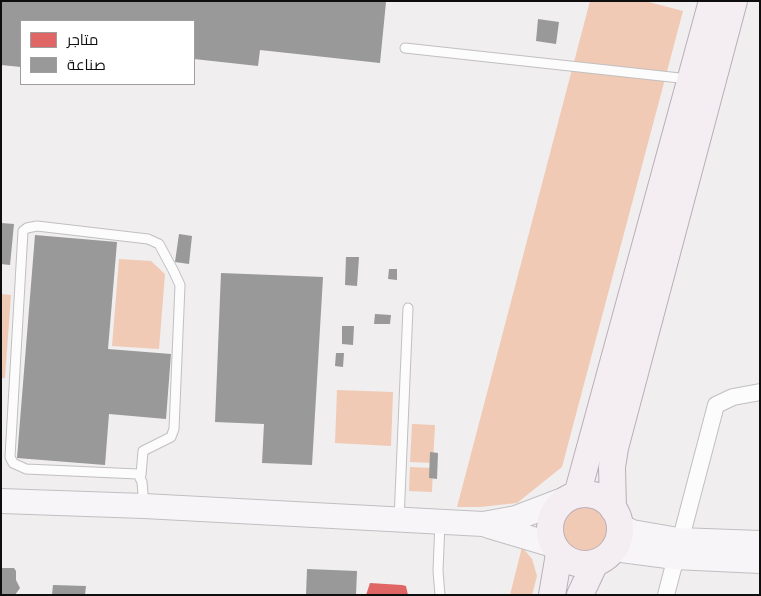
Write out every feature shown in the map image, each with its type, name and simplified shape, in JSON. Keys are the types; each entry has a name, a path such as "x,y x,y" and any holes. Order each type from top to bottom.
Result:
{"main road":[{"path":"574,496 712,1"},
{"path":"580,595 611,537 612,467 615,448 734,1"},
{"path":"552,595 556,549 550,534 550,523 561,503 574,496 597,496 611,537"},
{"path":"556,549 570,561 582,564 611,537"}],"street":[{"path":"666,595 716,405 733,397 760,392"},
{"path":"1,501 144,506 482,524 516,518 574,496"},
{"path":"482,524 556,549"},
{"path":"611,537 760,561"},
{"path":"677,548 760,543"}],"lane":[{"path":"405,48 691,80"},
{"path":"141,475 26,469 18,467 10,456 23,231 27,228 37,226 148,239 159,244 180,285 174,428 171,437 143,451 141,475 144,506"},
{"path":"399,520 408,308"},
{"path":"440,521 438,571 440,595"}],"shaded area":[{"path":"590,1 645,1 683,11 562,467 517,503 480,507 457,507"},
{"path":"119,259 151,261 165,274 159,349 112,346"},
{"path":"1,294 11,295 5,378 1,378"},
{"path":"337,390 393,392 391,446 335,443"},
{"path":"412,424 435,425 433,463 410,462"},
{"path":"410,467 433,468 432,492 409,491"},
{"path":"580,505 590,505 599,509 605,515 609,529 605,543 599,549 590,553 580,553 571,549 565,543 561,534 561,524 565,515 571,509"},
{"path":"522,547 532,559 537,576 532,595 510,595"}],"building: متاجر":[{"path":"370,583 406,586 408,595 366,595"}],"building: صناعة":[{"path":"1,1 386,2 380,63 260,50 258,66 195,59 195,20 20,20 20,67 1,65"},
{"path":"538,19 559,22 556,44 536,41"},
{"path":"1,223 14,224 10,265 1,264"},
{"path":"179,234 192,236 189,264 175,262"},
{"path":"35,235 117,242 108,349 171,354 166,419 109,414 105,465 17,458"},
{"path":"346,257 359,257 357,286 345,285"},
{"path":"389,269 397,269 397,280 388,279"},
{"path":"221,273 323,277 312,465 262,463 264,424 215,422"},
{"path":"375,314 391,315 390,324 374,324"},
{"path":"342,326 354,326 353,345 342,344"},
{"path":"336,353 344,353 343,367 335,366"},
{"path":"430,452 438,453 437,479 429,478"},
{"path":"1,568 14,568 16,571 16,580 20,588 15,595 1,595"},
{"path":"307,569 357,571 356,595 306,595"},
{"path":"53,585 86,586 85,595 52,595"}]}
